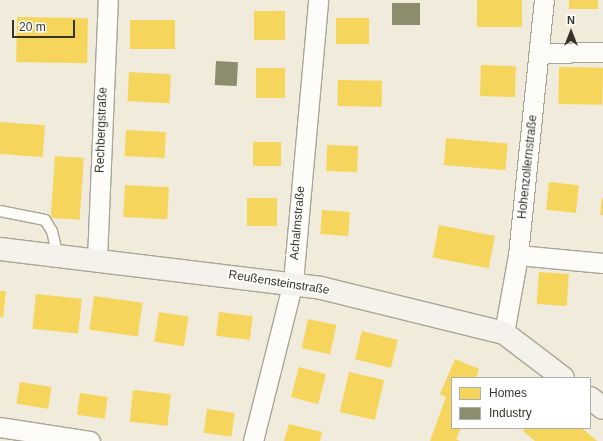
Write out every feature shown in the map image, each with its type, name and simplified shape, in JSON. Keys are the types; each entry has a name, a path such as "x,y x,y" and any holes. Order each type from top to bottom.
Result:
{"street":[{"name":"Rechbergstraße","path":"97,259 108,0"},
{"name":"Achalmstraße","path":"253,441 293,282 318,0"},
{"name":"Hohenzollernstraße","path":"504,333 518,255 540,53 544,0"},
{"path":"540,53 603,52"},
{"name":"Reußensteinstraße","path":"0,249 293,282 504,333 563,377"},
{"path":"518,255 603,263"},
{"path":"591,399 603,408"},
{"path":"0,427 90,441"}],"lane":[{"path":"0,211 45,220 52,231 58,256"}],"building: Homes":[{"path":"477,0 522,0 522,27 477,27"},
{"path":"569,0 598,0 598,9 569,9"},
{"path":"254,11 285,11 285,40 254,40"},
{"path":"17,17 88,18 87,63 16,62"},
{"path":"336,18 369,18 369,44 336,44"},
{"path":"130,20 175,20 175,49 130,49"},
{"path":"481,65 516,66 515,97 480,96"},
{"path":"559,67 603,68 602,105 558,104"},
{"path":"256,68 285,68 285,98 256,98"},
{"path":"129,72 171,74 169,103 127,101"},
{"path":"338,80 382,81 382,107 338,106"},
{"path":"0,122 45,125 43,157 0,154"},
{"path":"126,130 166,132 165,158 125,156"},
{"path":"446,138 508,143 505,170 444,165"},
{"path":"253,142 281,142 281,166 253,166"},
{"path":"327,145 358,146 357,172 326,171"},
{"path":"55,156 84,158 80,220 51,218"},
{"path":"549,182 579,185 576,213 546,210"},
{"path":"125,185 169,187 167,219 123,217"},
{"path":"247,198 277,198 277,226 247,226"},
{"path":"602,198 603,215 600,215"},
{"path":"322,210 350,212 348,236 320,234"},
{"path":"439,225 495,236 489,268 433,257"},
{"path":"539,272 569,274 567,306 537,304"},
{"path":"0,291 6,291 3,318 0,317"},
{"path":"36,294 82,299 78,334 32,329"},
{"path":"94,296 143,303 138,336 89,330"},
{"path":"159,312 189,317 184,346 154,342"},
{"path":"219,312 253,316 250,340 216,336"},
{"path":"308,319 336,325 330,354 302,348"},
{"path":"362,331 398,340 391,368 355,359"},
{"path":"455,359 479,369 476,377 451,377 451,429 461,429 456,439 460,441 430,441 446,397 440,394"},
{"path":"299,367 326,374 318,404 291,397"},
{"path":"349,372 384,380 375,420 340,412"},
{"path":"20,382 52,387 48,409 17,404"},
{"path":"133,390 171,394 167,426 130,422"},
{"path":"80,393 108,397 105,419 77,415"},
{"path":"207,409 235,413 231,437 204,433"},
{"path":"289,424 322,432 320,441 284,441"},
{"path":"524,429 583,429 597,441 535,441 523,431"}],"building: Industry":[{"path":"392,3 420,3 420,25 392,25"},
{"path":"216,61 238,62 237,86 215,85"}]}
